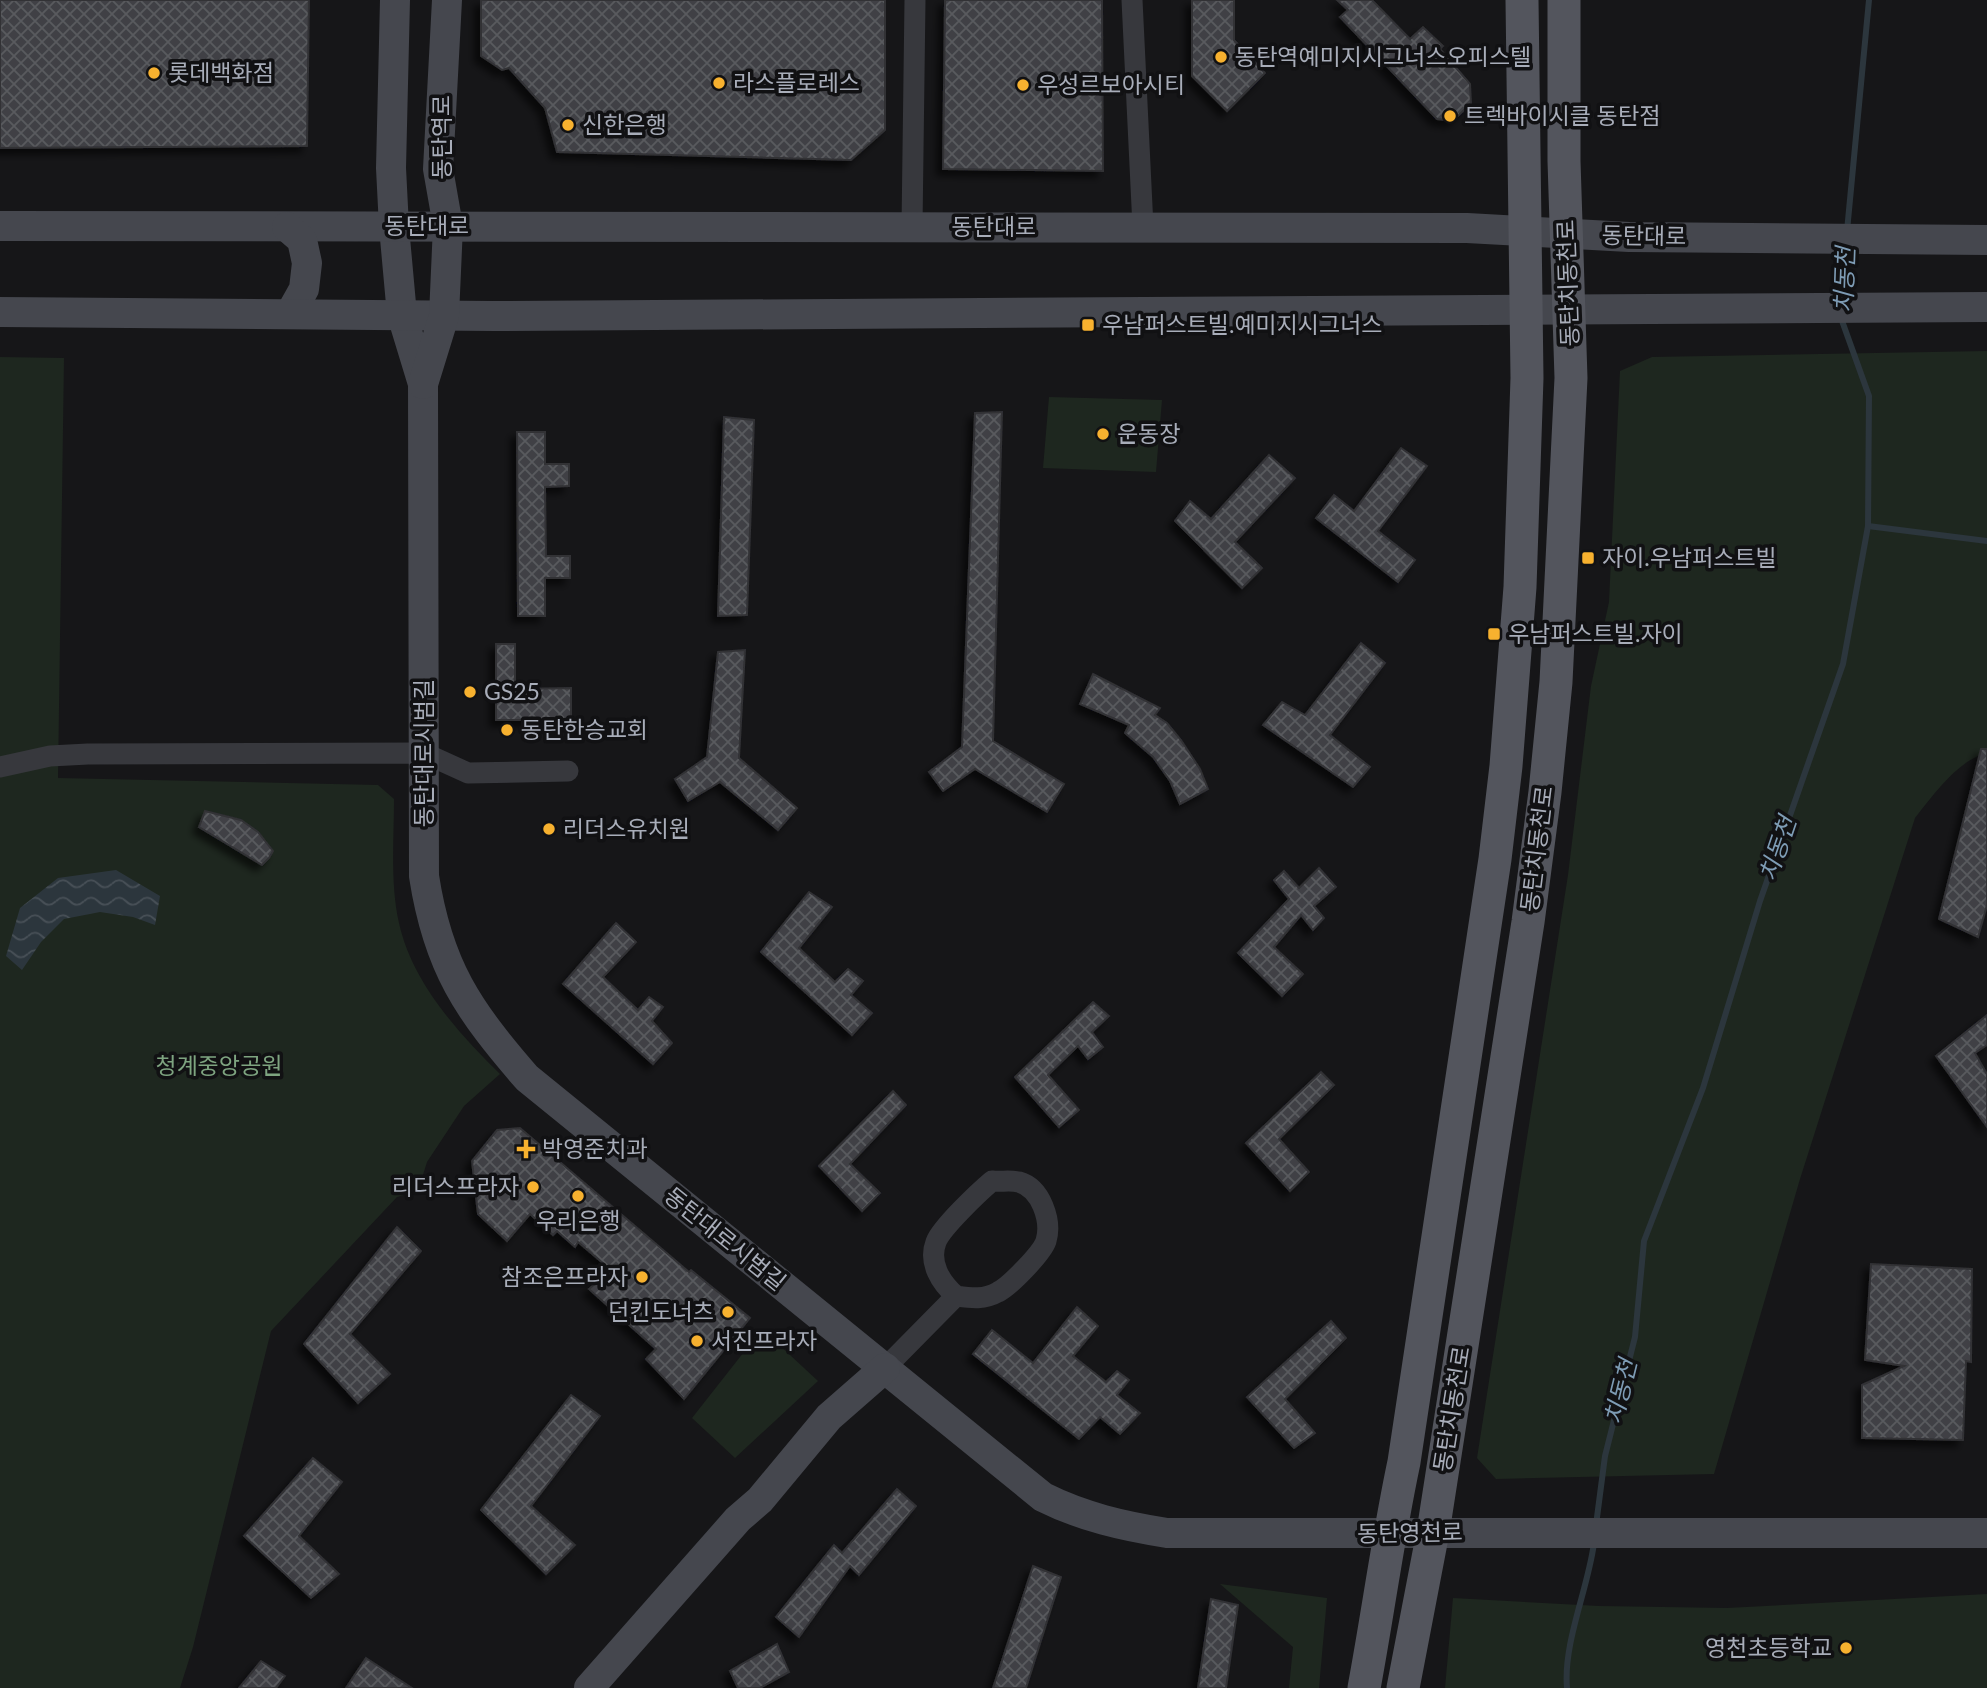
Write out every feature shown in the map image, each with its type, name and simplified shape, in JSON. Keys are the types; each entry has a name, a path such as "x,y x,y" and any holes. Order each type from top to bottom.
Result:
{"main road":[{"name":"동탄대로시범길","path":"395,0 391,168 394,227 402,315 423,384 424,876 429,908 441,948 454,981 472,1010 527,1078 884,1368"},
{"name":"동탄역로","path":"444,316 449,226 438,169 447,0"},
{"name":"동탄치동천로","path":"1364,1688 1406,1448 1495,859 1506,766 1520,587 1526,392 1522,0"},
{"name":"동탄치동천로","path":"1403,1688 1433,1532 1528,922 1556,682 1572,378 1564,0"},
{"name":"동탄대로","path":"0,226 1467,228 1629,237 1987,240"},
{"path":"287,227 302,240 307,263 304,289 290,314"},
{"path":"0,312 444,316 1987,307"},
{"name":"동탄대로시범길","path":"423,384 444,316"},
{"path":"589,1688 738,1519 760,1500 829,1417 884,1368"},
{"name":"동탄영천로","path":"884,1368 1043,1497 1074,1512 1121,1526 1167,1533 1987,1533"}],"street":[{"path":"912,227 915,0"},
{"path":"1132,0 1143,227"},
{"path":"0,767 50,756 88,754 424,753 468,773 568,771"},
{"path":"992,1181 1021,1182 1040,1197 1048,1224 1046,1243 1000,1292 978,1298 956,1296 941,1279 934,1265 936,1242 974,1196 992,1181"},
{"path":"884,1368 956,1296"}],"green space":[{"path":"1987,351 1987,754 1967,762 1957,770 1915,818 1800,1179 1714,1474 1496,1479 1477,1458 1568,875 1591,686 1609,602 1620,371 1652,357"},
{"name":"청계중앙공원","path":"0,357 64,358 58,778 378,785 394,799 394,892 405,945 414,966 439,1005 468,1041 500,1074 464,1106 427,1162 418,1191 397,1197 271,1331 193,1647 180,1688 0,1688"},
{"name":"운동장","path":"1049,397 1162,400 1156,472 1043,468"},
{"path":"762,1329 818,1381 735,1458 692,1418"},
{"path":"1220,1584 1327,1598 1319,1688 1289,1688 1293,1647"},
{"path":"1987,1594 1987,1688 1445,1688 1453,1598 1599,1606 1727,1608"}],"water":[{"path":"116,870 160,896 155,925 133,917 100,912 64,919 41,942 22,970 6,956 20,908 58,878"}],"building":[{"name":"롯데백화점","path":"0,0 309,0 307,146 0,148"},
{"name":"라스플로레스","path":"481,0 885,0 885,130 851,160 557,152 545,108 509,68 502,70 481,56"},
{"name":"우성르보아시티","path":"945,0 1102,0 1103,171 943,169"},
{"name":"동탄역예미지시그너스오피스텔","path":"1192,0 1234,0 1234,40 1265,73 1227,111 1192,76"},
{"path":"1337,0 1372,0 1410,39 1423,27 1443,46 1440,49 1470,84 1471,103 1453,121 1437,119 1340,17 1348,10"},
{"path":"1002,412 993,741 1064,784 1047,812 975,769 943,791 929,772 962,747 975,413"},
{"path":"724,417 754,420 747,615 718,616"},
{"path":"517,432 545,432 545,464 569,464 569,486 545,487 546,556 570,556 570,578 545,578 545,616 518,616"},
{"path":"1401,448 1427,466 1378,531 1415,560 1398,582 1316,518 1334,495 1354,511"},
{"path":"1269,455 1295,478 1235,542 1262,568 1242,588 1175,521 1190,501 1211,519"},
{"path":"1361,643 1385,663 1330,735 1370,767 1353,787 1263,725 1282,702 1305,715"},
{"path":"496,644 515,644 515,689 571,688 571,720 496,720"},
{"path":"745,650 739,758 797,808 778,830 720,782 688,801 675,779 707,757 718,652"},
{"path":"1093,674 1160,708 1155,715 1167,723 1181,740 1200,769 1208,789 1180,804 1170,781 1153,757 1125,733 1129,725 1080,704"},
{"path":"1981,749 1987,749 1987,905 1978,937 1939,919"},
{"path":"205,811 241,820 258,832 273,851 269,858 262,865 199,827"},
{"path":"1319,868 1336,887 1314,906 1324,918 1313,930 1301,915 1274,947 1303,974 1282,996 1238,953 1289,899 1274,880 1284,871 1299,888"},
{"path":"809,892 832,907 799,948 835,982 848,969 863,981 851,995 872,1013 852,1035 761,952"},
{"path":"616,923 636,942 603,977 638,1010 649,997 663,1007 652,1021 672,1043 653,1064 563,984"},
{"path":"1093,1002 1109,1016 1092,1032 1103,1047 1088,1059 1078,1046 1048,1075 1079,1110 1059,1127 1015,1077"},
{"path":"1987,1015 1987,1045 1975,1053 1987,1074 1987,1127 1936,1056"},
{"path":"1321,1072 1334,1085 1279,1139 1309,1172 1290,1191 1246,1143"},
{"path":"893,1091 906,1105 850,1164 880,1193 862,1211 819,1166"},
{"path":"520,1128 689,1272 691,1270 750,1318 684,1399 646,1359 656,1349 589,1289 611,1270 578,1242 575,1247 557,1231 553,1235 530,1214 507,1241 478,1214 472,1161 497,1130"},
{"path":"397,1227 421,1251 350,1334 390,1374 358,1403 304,1344"},
{"path":"1871,1264 1972,1269 1971,1362 1966,1361 1963,1440 1862,1438 1862,1385 1904,1366 1865,1360"},
{"path":"1077,1307 1098,1326 1073,1356 1106,1382 1117,1371 1129,1380 1117,1395 1140,1413 1120,1434 1100,1417 1079,1439 973,1354 992,1330 1033,1363"},
{"path":"1331,1321 1346,1338 1285,1399 1315,1433 1294,1448 1247,1397"},
{"path":"571,1395 600,1416 531,1506 575,1545 546,1574 481,1510"},
{"path":"313,1458 342,1482 299,1536 339,1574 311,1598 244,1536"},
{"path":"897,1489 916,1506 859,1575 850,1566 799,1637 776,1617 834,1545 842,1553"},
{"path":"1033,1566 1061,1577 1026,1688 993,1688"},
{"path":"1211,1599 1238,1605 1226,1688 1198,1688"},
{"path":"777,1644 789,1672 760,1688 738,1688 730,1671"},
{"path":"366,1658 412,1688 346,1688"},
{"path":"261,1661 285,1676 276,1688 239,1688"}],"waterway":[{"name":"치동천","path":"1847,231 1869,0"},
{"name":"치동천","path":"1840,300 1845,248"},
{"name":"치동천","path":"1596,1525 1605,1456 1635,1337 1644,1241 1703,1088 1760,901 1843,664 1868,526 1869,396 1841,318"},
{"path":"1868,526 1987,541"},
{"name":"치동천","path":"1567,1688 1572,1634 1594,1543"}],"place":[{"name":"동탄역예미지시그너스오피스텔","path":"1221,57"},
{"name":"롯데백화점","path":"154,73"},
{"name":"라스플로레스","path":"719,83"},
{"name":"우성르보아시티","path":"1023,85"},
{"name":"트렉바이시클 동탄점","path":"1450,116"},
{"name":"신한은행","path":"568,125"},
{"name":"우남퍼스트빌.예미지시그너스","path":"1088,325"},
{"name":"운동장","path":"1103,434"},
{"name":"자이.우남퍼스트빌","path":"1588,558"},
{"name":"우남퍼스트빌.자이","path":"1494,634"},
{"name":"GS25","path":"470,692"},
{"name":"동탄한승교회","path":"507,730"},
{"name":"리더스유치원","path":"549,829"},
{"name":"박영준치과","path":"526,1149"},
{"name":"리더스프라자","path":"533,1187"},
{"name":"우리은행","path":"578,1196"},
{"name":"참조은프라자","path":"642,1277"},
{"name":"던킨도너츠","path":"728,1312"},
{"name":"서진프라자","path":"697,1341"},
{"name":"영천초등학교","path":"1846,1648"}]}
